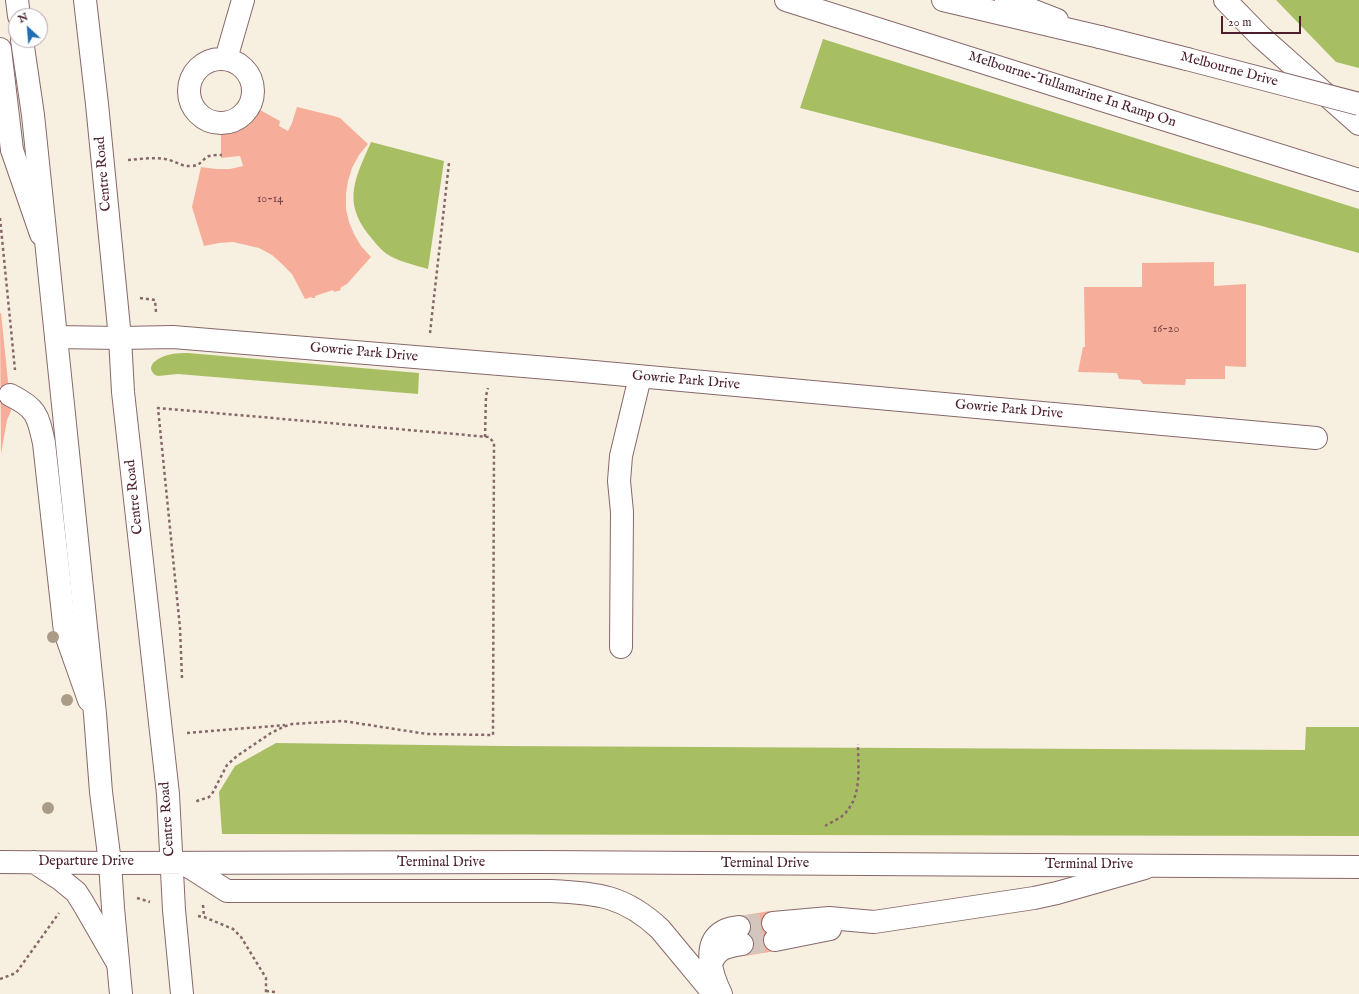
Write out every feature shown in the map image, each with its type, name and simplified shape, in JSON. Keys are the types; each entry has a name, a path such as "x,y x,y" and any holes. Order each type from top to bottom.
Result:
{"main road":[{"name":"Centre Road","path":"85,0 97,104 120,338 123,392 177,863 182,994"},
{"path":"226,59 243,0"},
{"name":"Melbourne-Tullamarine In Ramp On","path":"786,0 1357,179"},
{"name":"Melbourne Drive","path":"943,0 1100,37 1359,104"},
{"name":"Melbourne Drive","path":"1006,0 1100,37"},
{"path":"1225,0 1260,36 1359,124"},
{"path":"23,48 33,115 95,714 101,792 110,863 118,962 117,994"},
{"path":"0,49 12,150 47,252"},
{"name":"Gowrie Park Drive","path":"56,337 173,337 1316,438"},
{"path":"621,647 622,512 619,481 620,456 646,378"},
{"path":"10,395 19,399 33,410 38,418 41,428 44,443 65,632 95,714"},
{"name":"Departure Drive","path":"0,862 177,863"},
{"path":"34,862 60,879 76,892 118,962"},
{"name":"Terminal Drive","path":"177,863 540,862 1359,867"},
{"path":"177,863 227,891 551,891 582,892 607,898 630,906 660,929 714,994"},
{"path":"774,932 828,918 874,922 1042,896 1085,886 1152,866"},
{"path":"721,994 716,985 711,965 711,950 715,939 725,930 741,936"}],"path":[{"path":"122,161 160,158 189,167 202,163 210,156 222,155"},
{"path":"430,335 449,163"},
{"path":"0,218 15,370"},
{"path":"485,437 486,396 490,381 491,364"},
{"path":"182,681 180,628 158,408 489,437 494,443 493,735 427,734 342,721 184,733"},
{"path":"194,808 194,802 209,797 212,794 227,765 237,756 271,733 292,724"},
{"path":"825,826 841,817 854,802 858,786 858,744"},
{"path":"202,900 204,917"},
{"path":"266,993 275,992 276,994"}],"green space":[{"path":"1276,0 1359,0 1359,68 1336,62"},
{"path":"823,39 1359,209 1359,253 1262,226 800,108"},
{"path":"371,142 444,161 428,269 399,260 386,254 368,234 360,222 355,210 354,188"},
{"path":"178,353 419,373 418,394 178,374 158,376 152,371 152,364 163,357"},
{"path":"1306,727 1359,727 1359,836 222,834 219,792 235,766 276,743 502,746 1305,750"}],"building":[{"path":"251,105 280,121 279,126 288,131 297,107 340,118 368,144 359,155 352,168 346,194 346,209 354,234 361,246 371,257 347,284 340,288 341,290 334,292 333,290 315,296 315,298 311,297 305,299 292,274 272,255 259,248 233,242 204,246 192,207 201,167 230,169 243,166 240,156 221,158 221,125 228,124 241,118"},
{"path":"1214,262 1214,286 1246,284 1246,367 1225,366 1225,379 1186,379 1185,385 1143,384 1140,380 1119,379 1117,373 1078,372 1083,347 1085,347 1084,287 1142,287 1142,263"},
{"path":"0,313 11,411 7,420 1,454"},
{"path":"770,911 776,951 744,956 739,916"}],"tunnel":[{"path":"739,927 773,923"},
{"path":"742,944 775,940"}]}
